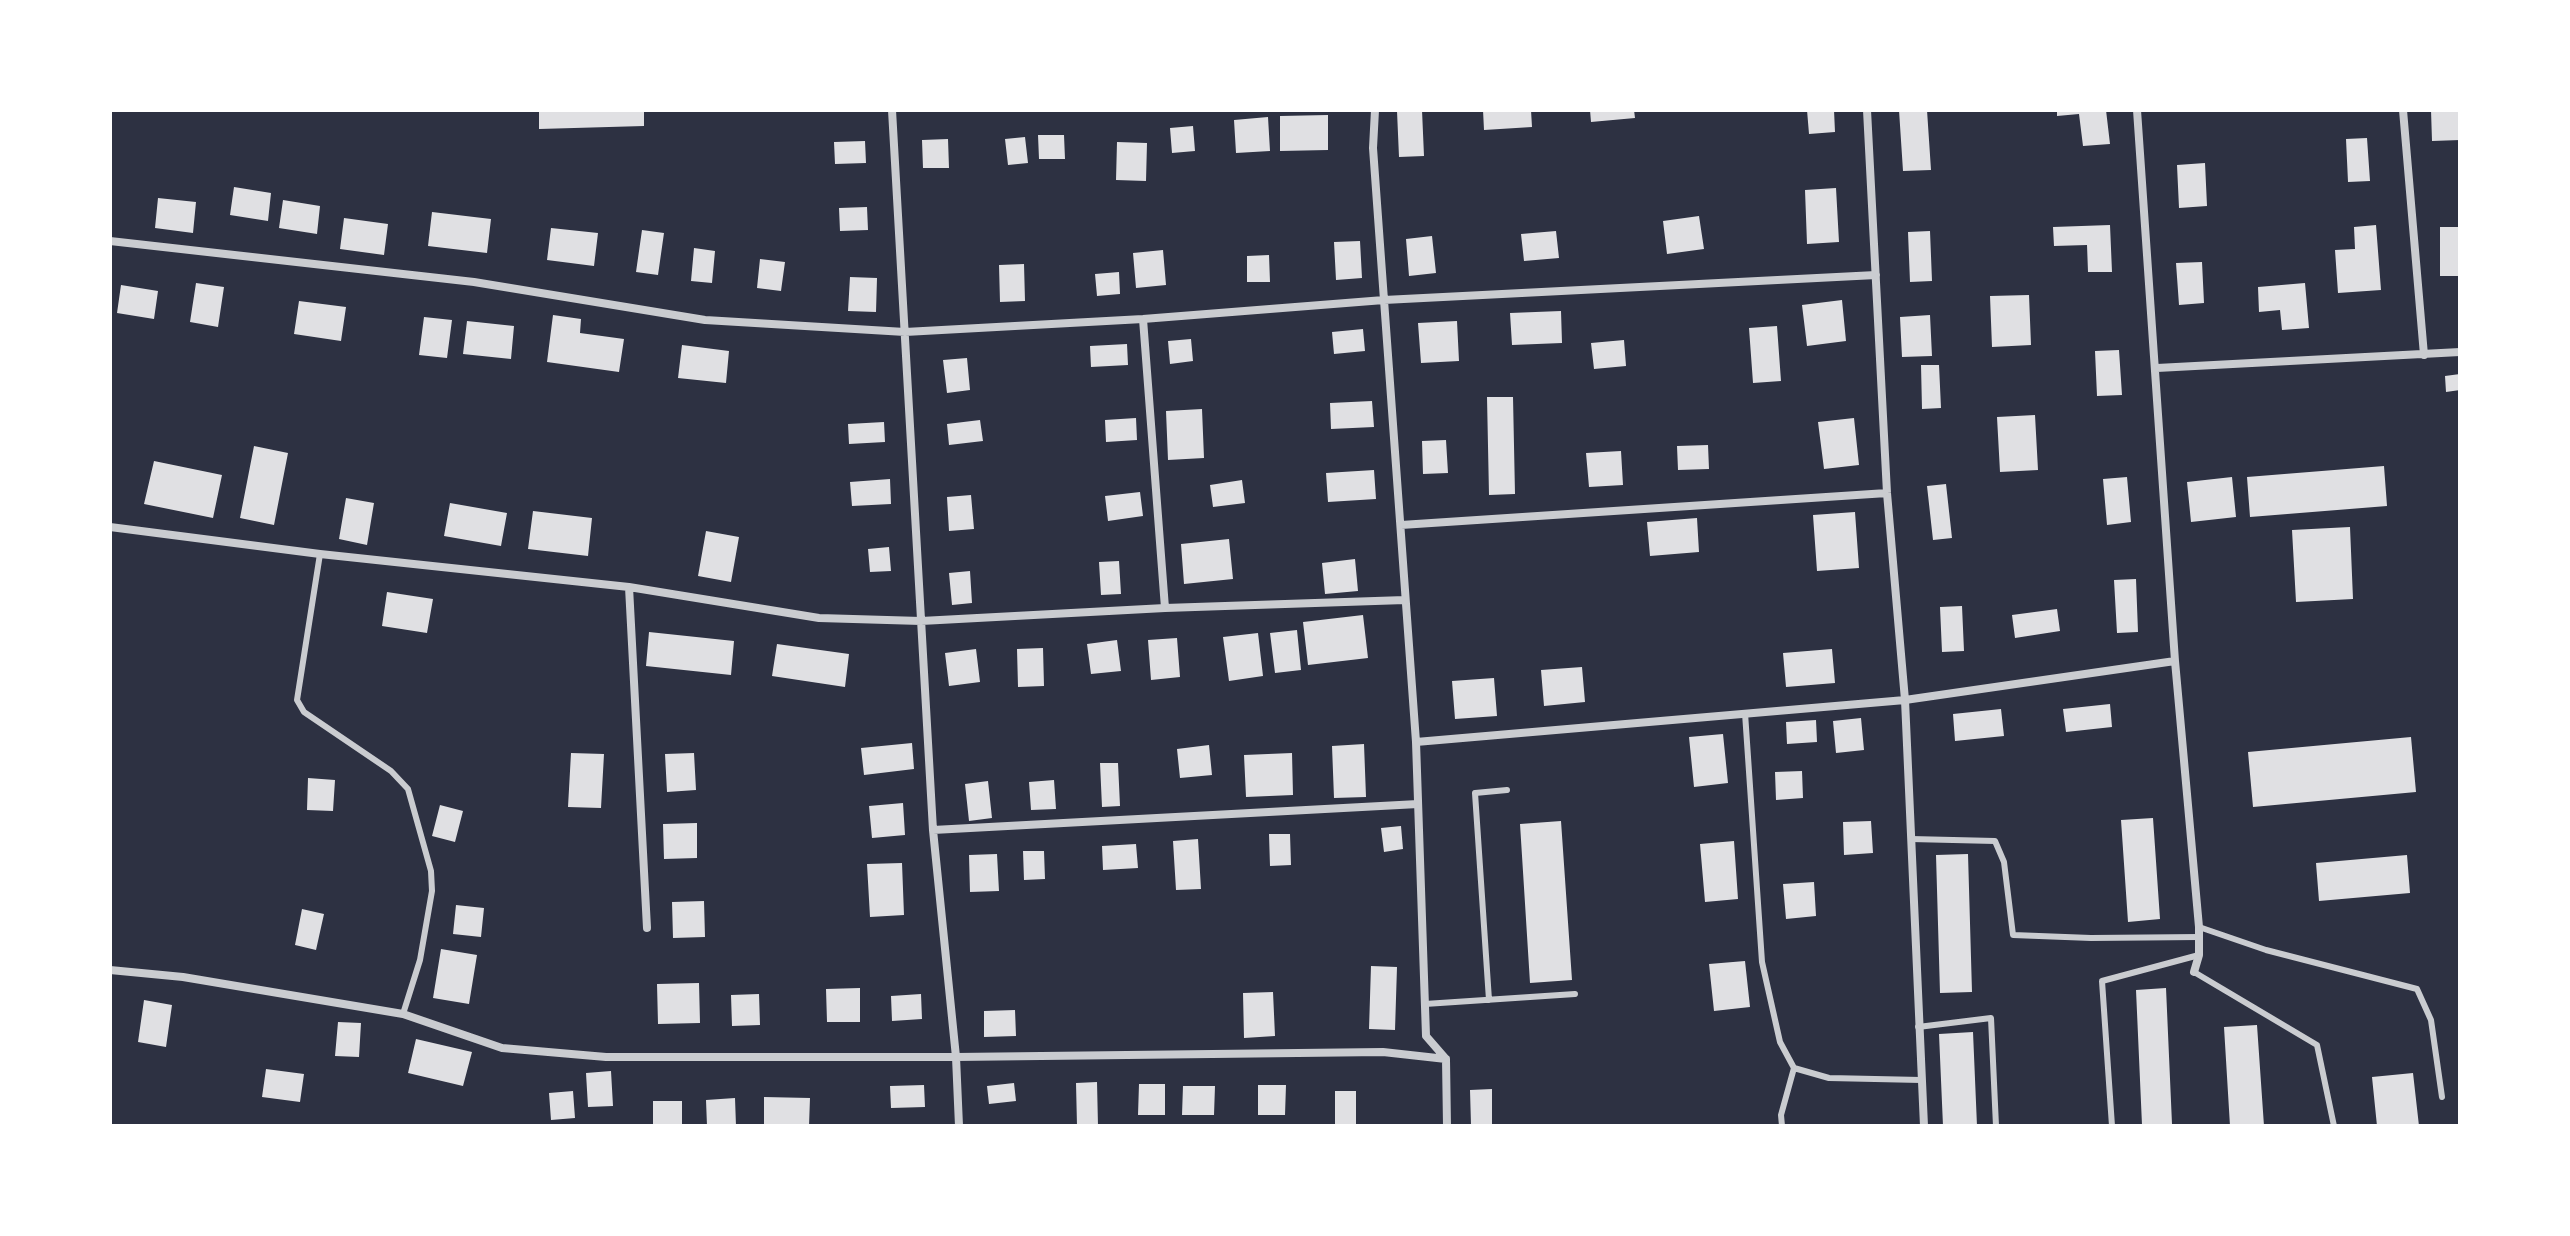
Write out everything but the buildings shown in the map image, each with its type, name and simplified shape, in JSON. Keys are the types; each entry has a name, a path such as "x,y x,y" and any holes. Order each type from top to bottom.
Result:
{"street":[{"path":"892,110 933,830 956,1057 959,1126"},
{"path":"1375,110 1373,148 1416,742 1426,1036 1446,1059 1447,1126"},
{"path":"1867,110 1887,493 1905,700 1924,1126"},
{"path":"2137,110 2175,661 2199,932 2199,955 2194,972"},
{"path":"2403,110 2424,355"},
{"path":"110,241 474,282 705,320 905,332 1143,319 1384,300 1876,275"},
{"path":"1143,319 1165,608"},
{"path":"2157,368 2460,352"},
{"path":"1401,525 1887,493"},
{"path":"110,527 320,554 629,587 819,618 921,621 1165,608 1405,600"},
{"path":"629,587 647,928"},
{"path":"1416,742 1905,700 2175,661"},
{"path":"933,830 1418,804"},
{"path":"110,970 183,977 403,1014 502,1048 606,1057 1383,1052 1446,1059"}],"lane":[{"path":"320,554 297,700 304,712 391,771 408,789 431,871 432,891 420,960 403,1014"},
{"path":"1745,713 1762,962 1780,1042 1794,1068 1781,1115 1782,1126"},
{"path":"1489,1000 1475,793 1507,790"},
{"path":"1911,839 1995,841 2004,862 2013,935 2091,938 2199,932 2417,989 2431,1020 2442,1097"},
{"path":"2112,1126 2102,981 2199,955"},
{"path":"2194,972 2317,1045 2334,1126"},
{"path":"1425,1004 1575,994"},
{"path":"1918,1027 1991,1018 1996,1126"},
{"path":"1794,1068 1829,1078 1921,1080"}]}
